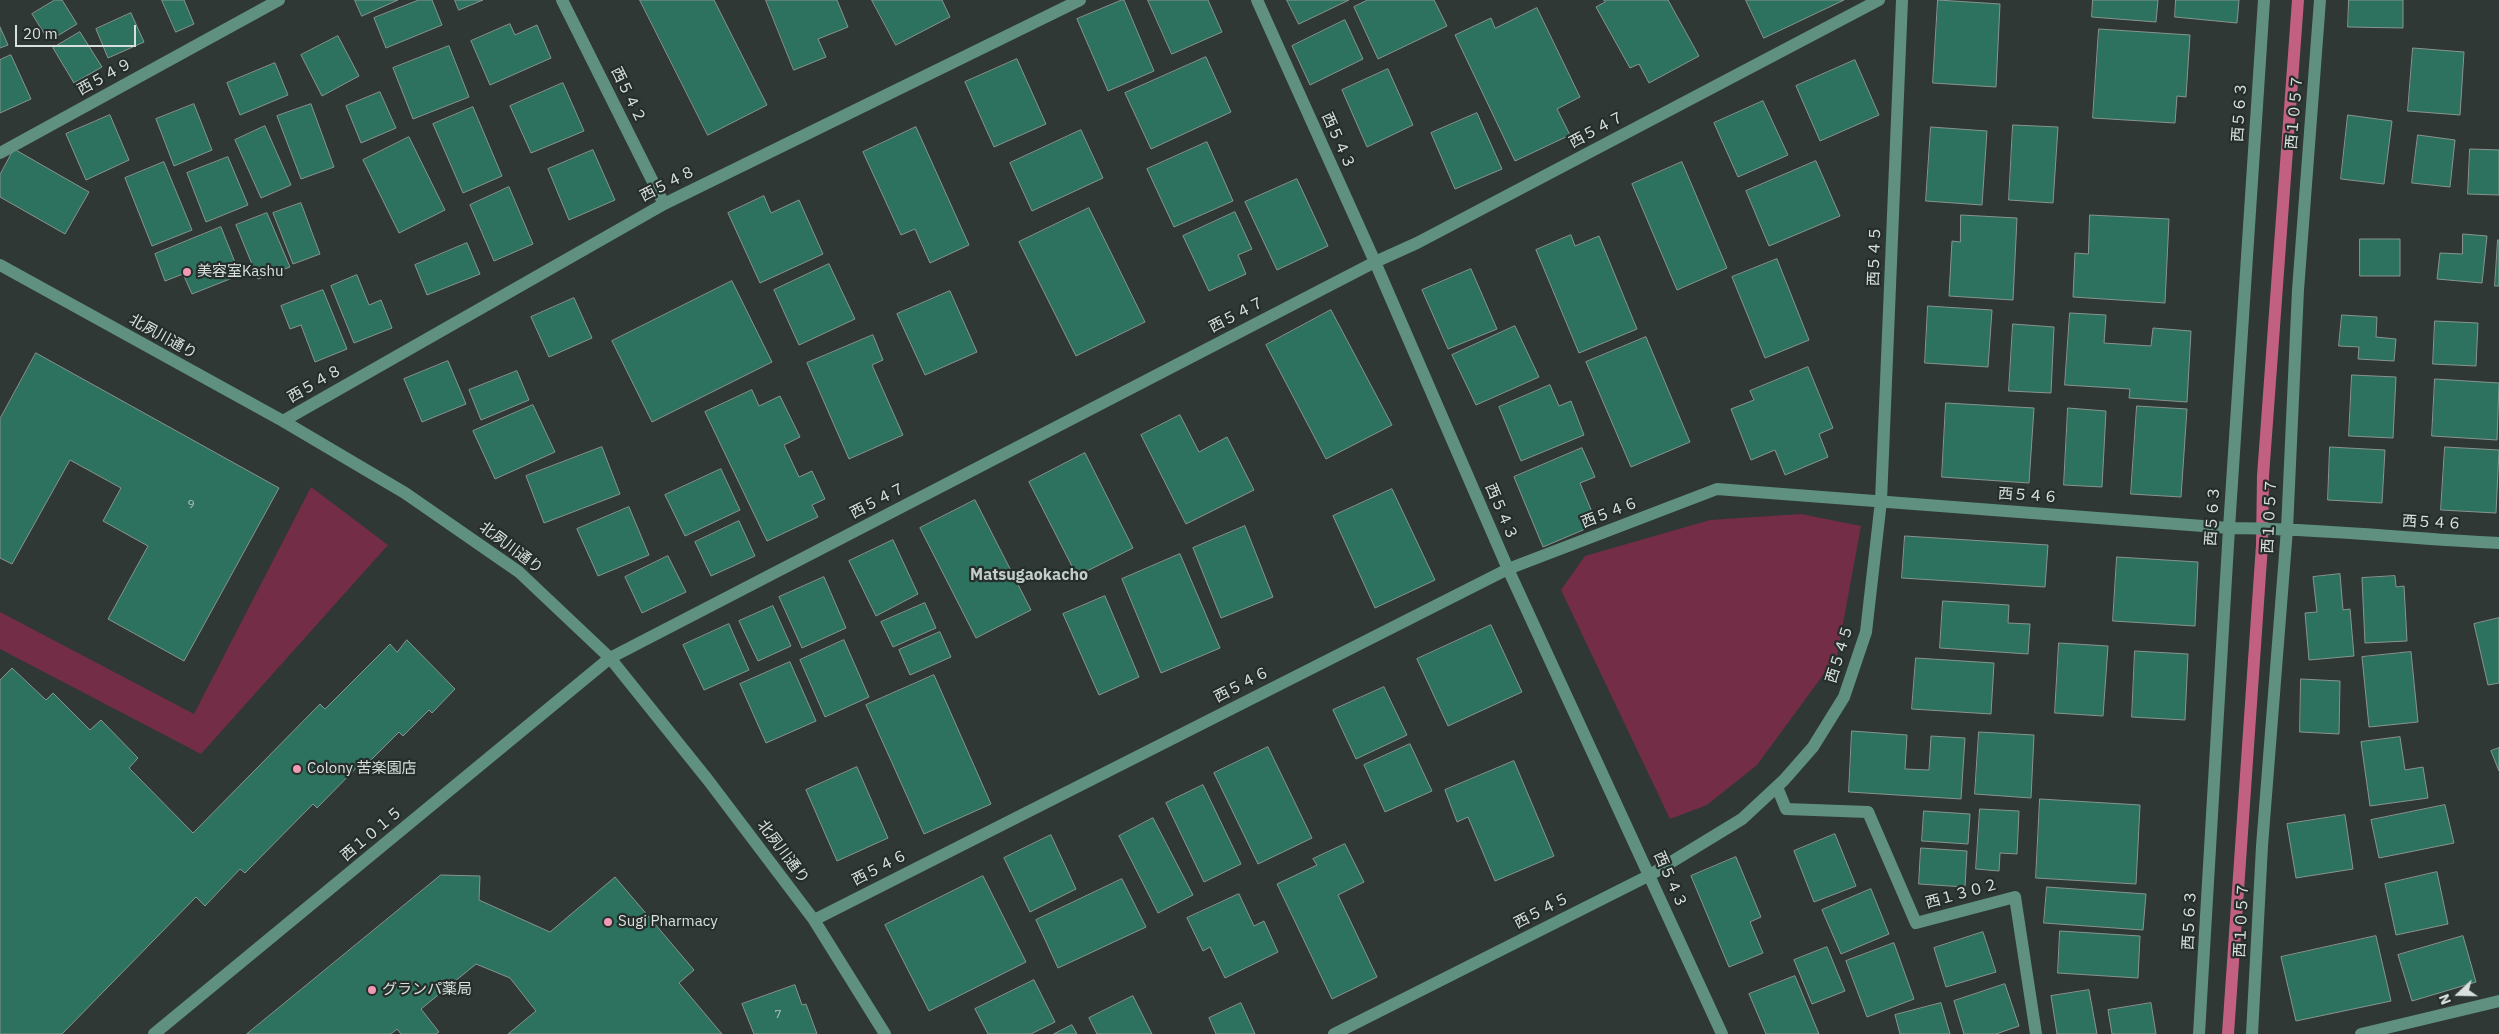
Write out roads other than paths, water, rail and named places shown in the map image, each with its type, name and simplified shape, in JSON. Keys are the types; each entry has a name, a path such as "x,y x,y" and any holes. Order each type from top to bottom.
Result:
{"street":[{"name":"西５４９","path":"0,153 279,0"},
{"name":"西５４２","path":"562,0 664,204"},
{"name":"西５４８","path":"283,421 664,204 1080,0"},
{"name":"西５４３","path":"1257,0 1375,262 1508,569 1722,1034"},
{"name":"西５４７","path":"610,658 1375,262 1417,243 1879,0"},
{"name":"西５４５","path":"1334,1034 1650,874 1742,819 1777,787 1813,747 1844,697 1866,632 1881,501 1902,0"},
{"name":"西５６３","path":"2199,1034 2229,528 2264,0"},
{"name":"西１０５７","path":"2252,1034 2281,528 2320,0"},
{"name":"北夙川通り","path":"0,265 283,421 405,493 520,572 610,658 708,780 814,920 885,1034"},
{"name":"西５４６","path":"814,920 1508,569 1717,489 2229,528 2281,528 2415,539 2499,543"},
{"name":"西１０１５","path":"154,1034 610,658"},
{"name":"西１３０２","path":"1777,787 1786,809 1868,812 1916,923 2015,897 2036,1034"},
{"path":"2361,1034 2499,1001"}],"waterway":[{"path":"2228,1034 2262,545 2263,476 2298,0"}],"place":[{"name":"美容室Kashu","path":"187,272"},
{"name":"Colony 苦楽園店","path":"297,769"},
{"name":"Sugi Pharmacy","path":"608,922"},
{"name":"グランパ薬局","path":"372,990"}],"district":[{"name":"Matsugaokacho","path":"1029,575"}]}
